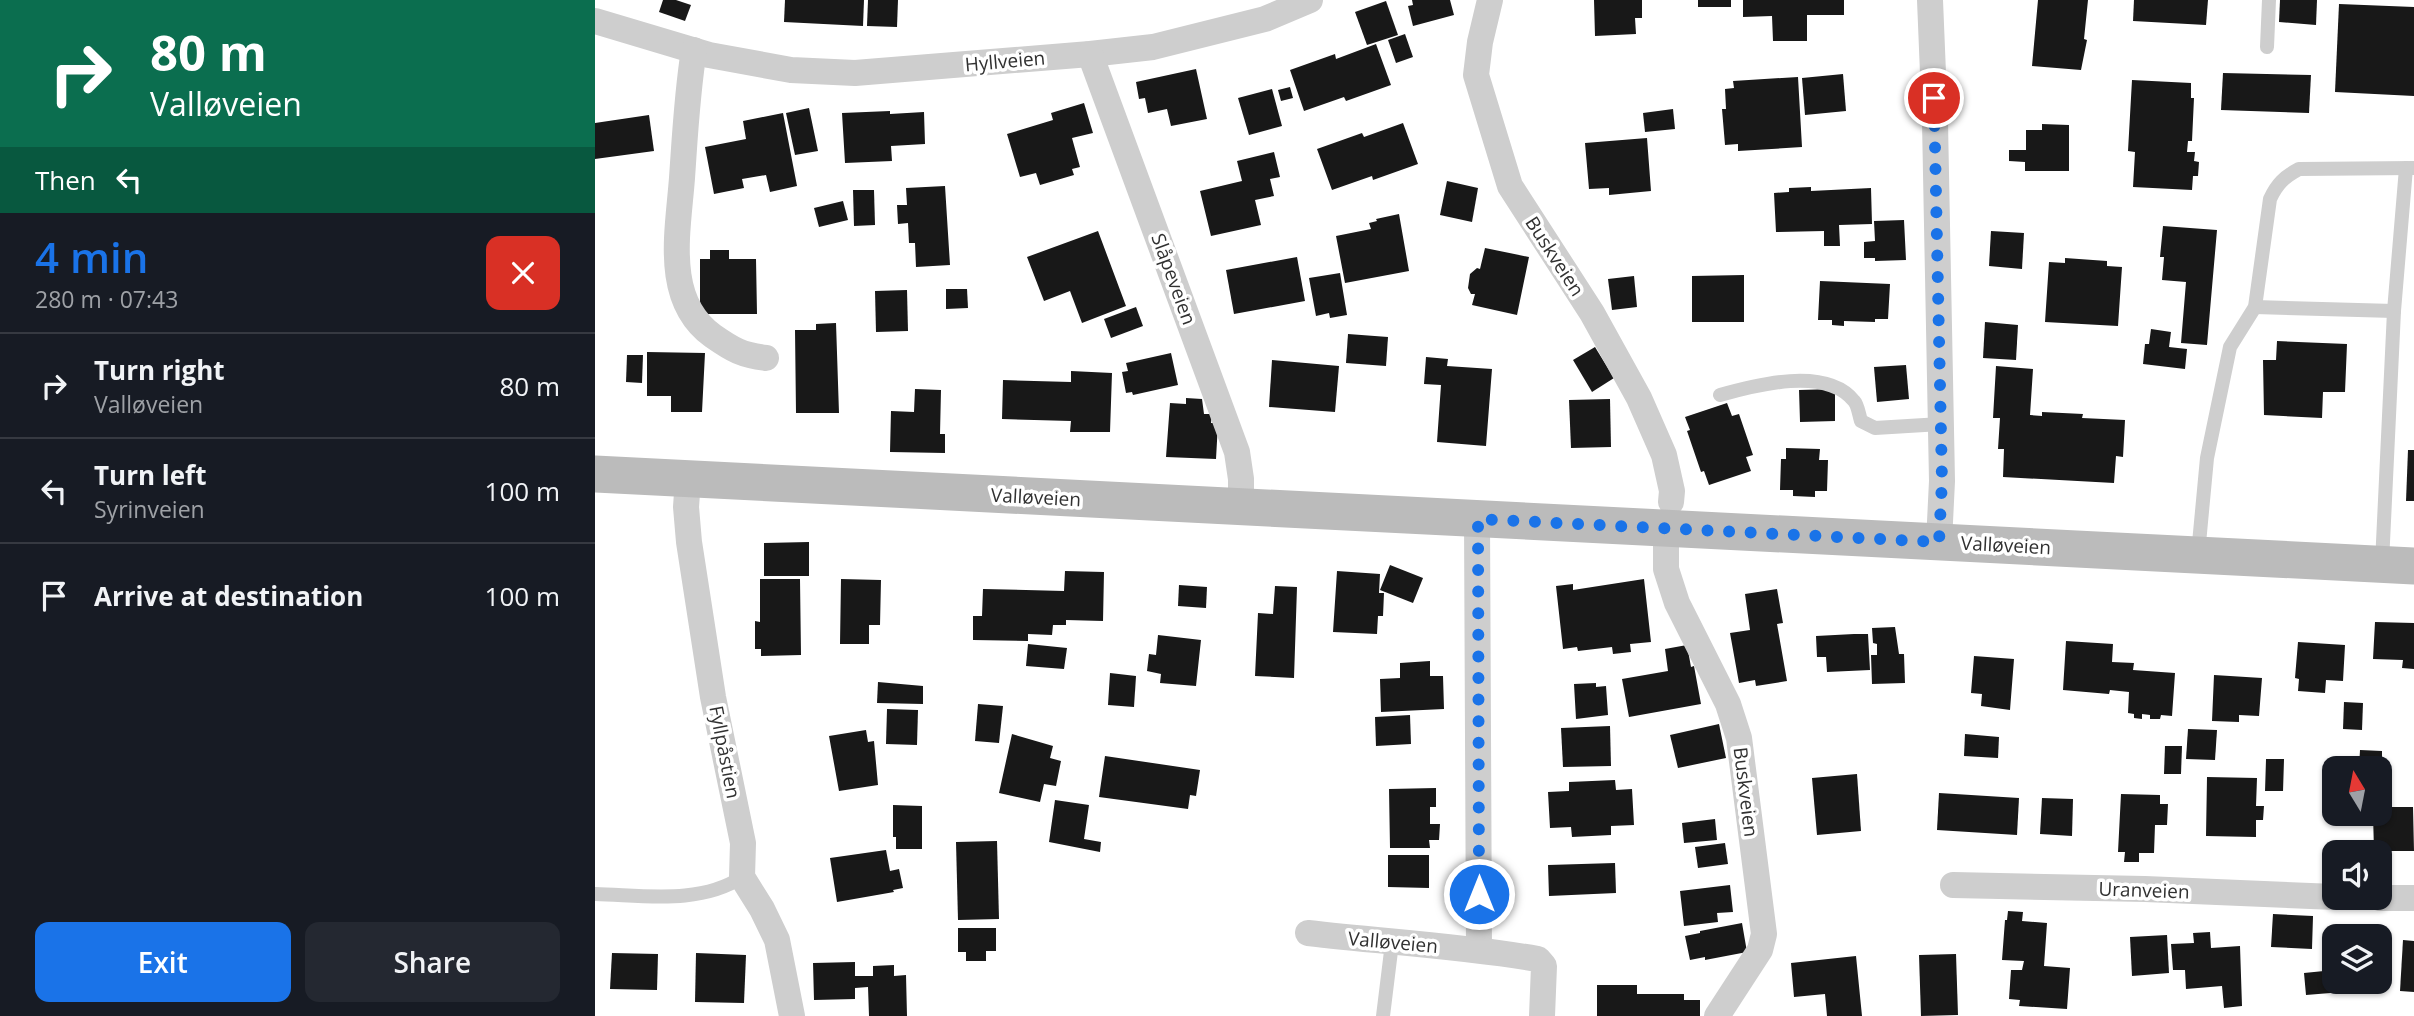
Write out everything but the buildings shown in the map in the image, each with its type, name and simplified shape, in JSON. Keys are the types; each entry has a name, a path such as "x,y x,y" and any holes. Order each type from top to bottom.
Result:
{"main road":[{"name":"Valløveien","path":"595,474 1478,519 1668,515 1939,542 2398,565"}],"street":[{"name":"Hyllveien","path":"595,21 694,50 791,70 855,72 1153,47 1265,19 1310,0"},
{"name":"Buskveien","path":"1490,0 1480,42 1476,75 1510,186 1592,313 1639,398 1664,455 1672,491 1668,515 1666,569 1677,603 1728,704 1739,738 1763,934 1759,950 1717,1016"},
{"path":"1930,0 1942,481 1939,542"},
{"path":"694,50 688,87 678,234 679,285 699,326 731,349 744,355 767,358"},
{"name":"Slåpeveien","path":"1090,54 1237,452 1241,507"},
{"name":"Fyllpåstien","path":"688,479 686,507 689,542 713,697 743,843 742,877"},
{"path":"1478,519 1479,949"},
{"path":"742,877 777,940 792,1016"},
{"name":"Uranveien","path":"1953,885 2322,896"},
{"path":"2392,898 2414,898"},
{"name":"Valløveien","path":"1308,933 1392,943 1479,949 1541,961 1544,966 1542,1016"}],"lane":[{"path":"2267,47 2269,0"},
{"path":"2198,555 2207,458 2230,346 2255,307 2270,199 2277,184 2299,169 2410,168 2394,311 2398,565"},
{"path":"2255,307 2394,311"},
{"path":"1720,396 1758,384 1797,381 1831,384 1855,401 1861,421 1875,428 1941,424"},
{"path":"595,894 700,895 726,888 742,877"},
{"path":"1383,1016 1392,943"}],"route":[{"path":"1479,894 1478,519 1939,542 1942,481 1934,98"}]}
